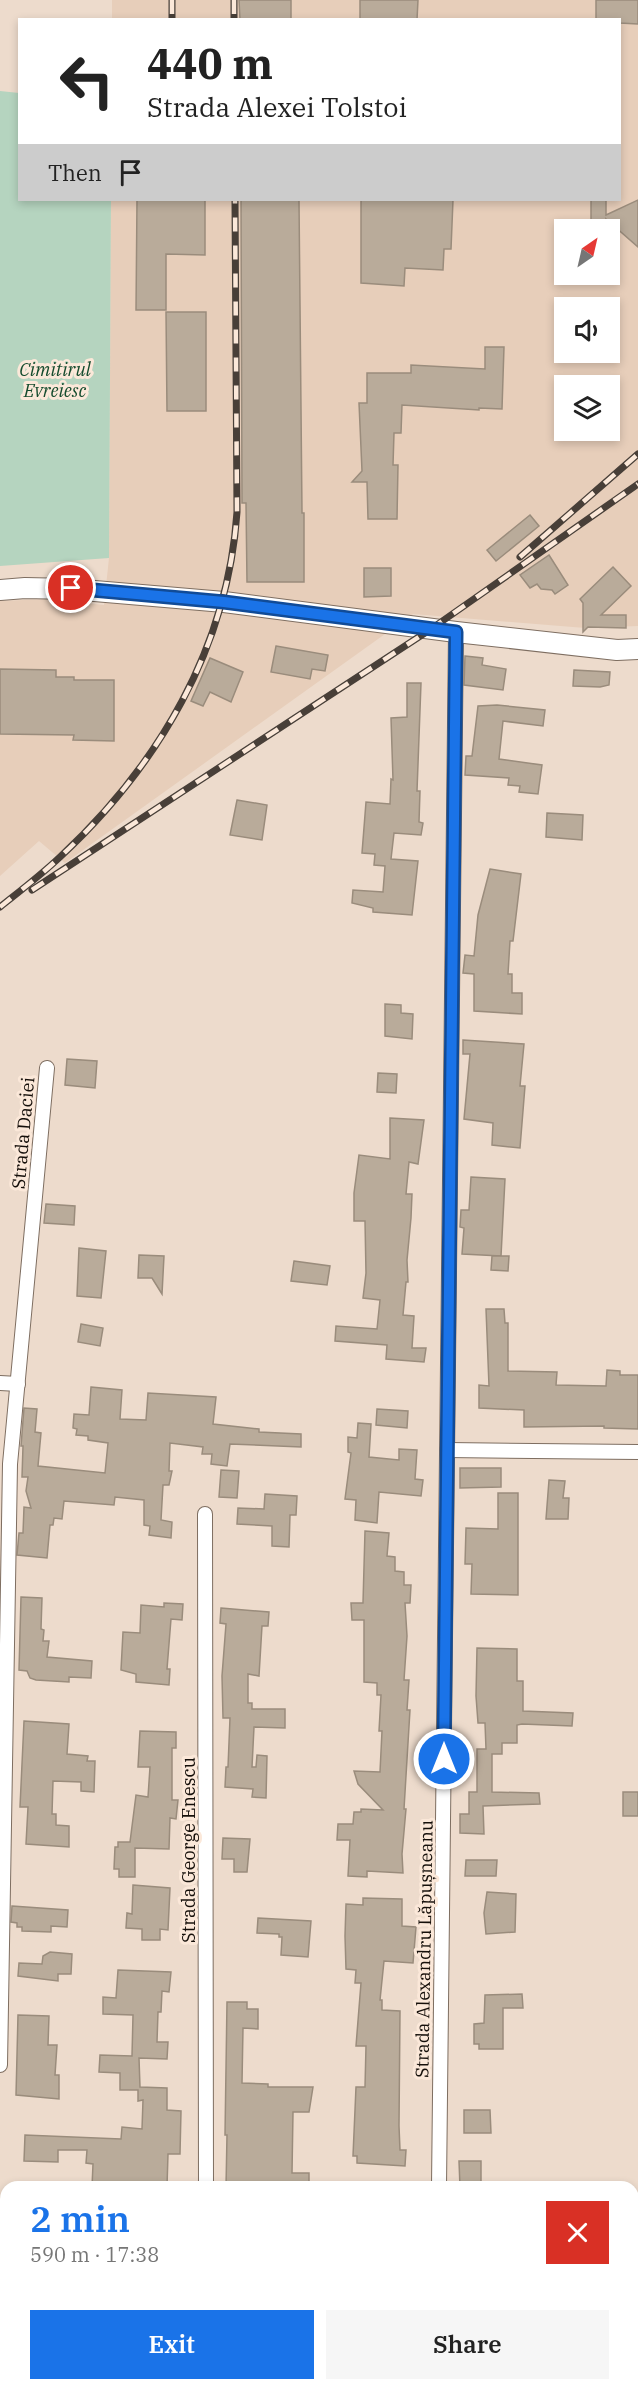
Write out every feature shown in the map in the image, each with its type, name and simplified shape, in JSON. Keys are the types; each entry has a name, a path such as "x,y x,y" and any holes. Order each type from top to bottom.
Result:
{"main road":[{"path":"0,590 71,588 205,600 456,632 617,650 638,649"}],"street":[{"name":"Strada Alexandru Lăpușneanu","path":"439,2181 456,632"},
{"name":"Strada Daciei","path":"0,2065 10,1464 47,1068"},
{"path":"0,1383 18,1384"},
{"path":"447,1450 638,1452"},
{"name":"Strada George Enescu","path":"205,1514 206,2181"}],"shaded area":[{"path":"112,0 638,0 638,626 585,628 413,614 65,863 39,841 0,876 0,601 47,599 104,605 109,558 111,201 621,201 621,18 112,18"}],"green space":[{"name":"Cimitirul Evreiesc","path":"0,91 18,93 18,201 111,201 109,558 0,566"}],"building":[{"path":"239,0 291,0 291,18 240,18"},
{"path":"360,0 418,0 417,18 360,18"},
{"path":"596,0 638,0 638,24 621,23 621,18 596,18"},
{"path":"638,200 638,247 620,231 620,219 591,219 591,201 606,201 606,215"},
{"path":"137,201 205,201 205,255 166,254 166,310 136,310"},
{"path":"241,201 299,201 304,582 247,582 246,503 242,503"},
{"path":"361,201 453,201 451,249 444,249 443,270 405,268 404,286 361,283"},
{"path":"166,312 206,312 206,411 167,411"},
{"path":"485,347 504,347 502,409 479,408 479,410 402,405 401,433 394,433 393,465 398,465 397,519 368,519 367,482 352,482 362,471 359,403 367,403 367,373 411,373 411,365 485,369"},
{"path":"530,515 539,526 496,561 487,550"},
{"path":"549,555 568,585 555,594 552,590 541,589 537,584 530,588 520,575"},
{"path":"613,567 631,586 601,615 626,615 626,628 588,627 583,632 583,603 580,599"},
{"path":"364,568 391,568 391,596 364,597"},
{"path":"276,646 328,655 325,671 312,669 310,679 271,672"},
{"path":"465,656 483,658 482,665 506,669 503,690 464,685"},
{"path":"210,658 243,672 231,702 210,692 203,706 191,701"},
{"path":"0,669 56,670 56,677 74,677 74,680 114,680 114,741 73,740 74,735 0,734"},
{"path":"574,670 610,672 609,685 573,686"},
{"path":"407,683 421,683 417,791 420,791 419,822 423,823 421,835 394,833 391,859 418,861 412,915 373,912 373,908 352,903 353,890 383,892 385,866 374,865 375,854 362,853 366,802 390,804 391,779 393,780 391,718 407,717"},
{"path":"497,705 545,710 543,726 503,721 499,759 542,765 538,794 519,792 520,786 508,785 509,778 465,775 466,756 472,756 478,706"},
{"path":"237,800 267,805 262,840 230,835"},
{"path":"547,813 583,815 582,840 546,837"},
{"path":"490,869 521,874 513,941 510,941 508,974 512,974 512,993 522,993 522,1014 474,1011 474,974 463,973 465,955 474,956 478,915"},
{"path":"385,1004 401,1005 401,1013 413,1014 412,1039 385,1036"},
{"path":"463,1040 524,1044 520,1086 525,1086 520,1148 492,1145 493,1123 464,1119 470,1054 463,1054"},
{"path":"67,1059 97,1061 95,1088 65,1085"},
{"path":"378,1073 397,1074 396,1093 377,1092"},
{"path":"390,1118 424,1120 418,1164 409,1162 406,1194 412,1194 407,1260 408,1282 406,1282 403,1315 414,1316 412,1348 426,1348 424,1362 386,1359 387,1345 335,1341 336,1326 377,1329 380,1300 363,1298 366,1273 365,1221 354,1221 354,1193 359,1155 390,1159"},
{"path":"471,1177 505,1179 501,1256 462,1254 464,1228 460,1227 461,1210 469,1210"},
{"path":"46,1204 75,1206 74,1225 44,1223"},
{"path":"79,1248 106,1251 101,1298 77,1296"},
{"path":"139,1255 164,1256 162,1294 152,1278 138,1278"},
{"path":"492,1256 509,1256 508,1271 491,1270"},
{"path":"294,1261 330,1266 327,1285 291,1281"},
{"path":"486,1309 504,1309 505,1323 508,1323 508,1371 557,1372 556,1385 606,1386 607,1370 620,1371 620,1375 638,1375 638,1429 604,1428 604,1426 524,1427 524,1410 479,1408 479,1385 489,1386"},
{"path":"81,1324 103,1328 100,1346 78,1342"},
{"path":"91,1387 122,1390 120,1419 146,1420 148,1393 216,1397 213,1424 259,1429 259,1432 301,1434 301,1447 230,1444 227,1466 211,1464 212,1454 202,1454 203,1447 170,1443 169,1471 172,1471 169,1485 163,1485 161,1520 172,1522 171,1538 149,1535 150,1526 144,1525 144,1500 115,1497 114,1505 64,1501 62,1519 54,1518 53,1525 50,1525 47,1558 17,1555 19,1533 23,1533 24,1507 31,1508 26,1491 28,1477 22,1477 23,1446 21,1446 24,1408 37,1409 35,1432 41,1433 38,1466 105,1473 108,1443 88,1440 88,1436 76,1435 77,1429 73,1428 74,1414 89,1415"},
{"path":"377,1409 408,1411 407,1428 376,1425"},
{"path":"358,1423 371,1424 369,1457 399,1460 399,1449 417,1450 415,1479 423,1480 421,1496 379,1492 377,1523 355,1520 356,1500 345,1499 351,1453 348,1452 348,1437 357,1438"},
{"path":"460,1468 501,1468 501,1487 460,1488"},
{"path":"221,1470 239,1471 237,1498 219,1497"},
{"path":"549,1480 565,1481 563,1498 569,1498 568,1519 546,1519"},
{"path":"498,1493 518,1493 518,1595 471,1594 472,1564 465,1564 466,1528 498,1529"},
{"path":"265,1494 297,1496 296,1515 290,1515 289,1547 272,1546 272,1526 237,1524 238,1508 264,1509"},
{"path":"365,1531 389,1533 387,1556 395,1557 395,1571 404,1572 404,1585 411,1585 410,1603 405,1603 407,1636 404,1680 409,1680 407,1710 410,1710 402,1854 403,1873 367,1871 367,1877 348,1876 350,1840 337,1840 338,1824 353,1824 354,1812 361,1812 361,1809 383,1810 358,1784 354,1771 380,1772 382,1731 379,1731 381,1695 377,1695 377,1683 364,1682 364,1620 352,1620 351,1603 363,1603"},
{"path":"21,1597 42,1598 41,1629 44,1630 43,1641 49,1641 47,1657 92,1661 91,1678 69,1677 69,1682 36,1680 30,1678 27,1671 19,1670"},
{"path":"164,1603 183,1604 182,1620 171,1619 167,1669 170,1669 169,1685 136,1682 136,1674 121,1670 123,1632 140,1633 141,1605 164,1607"},
{"path":"221,1608 269,1612 268,1626 262,1626 259,1676 248,1674 248,1703 252,1703 252,1709 285,1709 285,1728 254,1727 252,1767 256,1767 257,1755 267,1756 266,1798 252,1797 253,1789 225,1787 230,1718 223,1718 222,1676 226,1624 220,1623"},
{"path":"477,1648 517,1649 517,1681 523,1681 523,1711 573,1713 572,1726 517,1725 517,1743 502,1743 502,1754 492,1754 492,1792 539,1793 540,1804 483,1806 484,1834 460,1833 460,1814 469,1814 469,1792 477,1792 477,1749 486,1749 485,1723 478,1723"},
{"path":"24,1721 69,1724 67,1754 88,1756 87,1761 95,1761 94,1792 81,1791 81,1782 53,1781 52,1814 56,1814 56,1825 69,1826 69,1847 26,1844 28,1807 20,1807"},
{"path":"140,1731 176,1732 176,1748 172,1748 172,1800 178,1800 176,1819 170,1818 169,1849 135,1848 135,1877 119,1877 119,1869 114,1869 115,1847 118,1847 118,1842 130,1842 136,1795 148,1797 150,1767 138,1767"},
{"path":"623,1792 638,1792 638,1816 623,1816"},
{"path":"223,1838 250,1839 247,1872 234,1872 234,1859 222,1859"},
{"path":"466,1860 497,1860 496,1876 465,1876"},
{"path":"133,1885 170,1888 168,1930 160,1929 160,1940 142,1940 142,1929 126,1928 127,1913 132,1914"},
{"path":"487,1892 516,1894 515,1932 486,1934 484,1913"},
{"path":"363,1898 402,1899 402,1926 416,1927 413,1963 384,1961 380,2000 382,2000 382,2010 400,2011 399,2126 400,2150 406,2150 405,2166 357,2163 357,2156 353,2156 356,2087 365,2087 366,2046 356,2046 361,1983 355,1983 356,1970 346,1969 346,1904 363,1905"},
{"path":"12,1906 68,1910 67,1927 51,1926 51,1932 22,1931 22,1927 17,1927 17,1923 11,1922"},
{"path":"258,1918 311,1921 308,1957 281,1955 282,1937 279,1937 279,1934 257,1933"},
{"path":"50,1952 72,1954 71,1974 58,1974 58,1981 18,1976 19,1963 42,1964 43,1956"},
{"path":"118,1970 171,1972 169,1992 162,1991 161,2012 158,2012 157,2042 168,2042 167,2059 139,2058 140,2087 167,2088 167,2110 181,2111 180,2154 168,2154 167,2181 92,2181 93,2164 86,2163 87,2150 58,2150 58,2162 24,2161 25,2135 121,2139 122,2127 142,2129 143,2100 138,2101 138,2090 120,2090 120,2073 99,2072 100,2055 132,2056 133,2015 103,2014 103,1997 116,1998"},
{"path":"522,1994 523,2008 503,2008 503,2049 479,2049 479,2044 474,2044 474,2024 484,2023 485,1995"},
{"path":"227,2002 247,2002 247,2009 258,2009 258,2029 243,2028 242,2083 268,2084 268,2087 313,2087 309,2112 293,2112 292,2173 309,2173 309,2181 226,2181 227,2135 225,2135"},
{"path":"18,2015 49,2016 48,2045 57,2045 55,2075 59,2075 59,2099 16,2095"},
{"path":"464,2110 490,2110 491,2133 464,2133"},
{"path":"459,2161 481,2161 481,2181 460,2181"}],"railway":[{"path":"172,0 172,18"},
{"path":"234,0 234,18"},
{"path":"0,907 60,857 128,784 157,744 182,701 203,657 219,610 231,562 237,512 235,201"},
{"path":"520,557 638,454"},
{"path":"32,890 431,629 638,484"}],"route":[{"path":"71,588 224,602 456,632 444,1759"}]}
